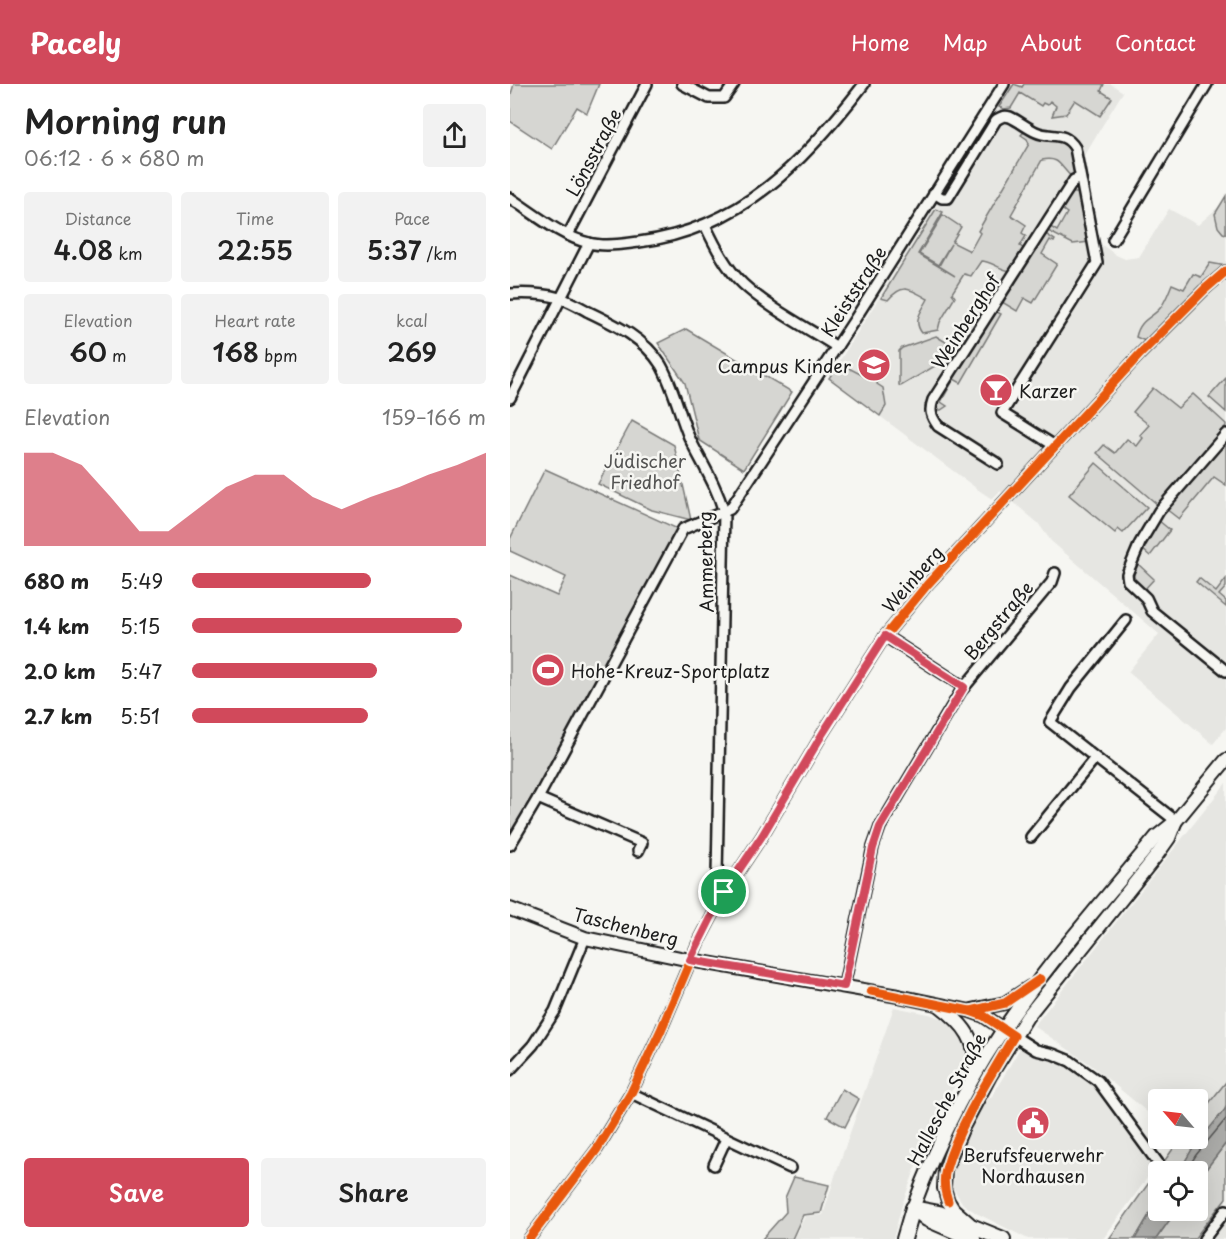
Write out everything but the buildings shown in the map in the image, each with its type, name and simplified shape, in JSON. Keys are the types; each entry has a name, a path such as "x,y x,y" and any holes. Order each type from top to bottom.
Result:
{"main road":[{"name":"Hallesche Straße","path":"972,1232 948,1201 944,1188 945,1170 963,1127 990,1076 1009,1033 1040,979 1156,837 1176,821 1226,760"},
{"name":"Hallesche Straße","path":"904,1239 934,1153 974,1079 1009,1033 1157,855 1169,838 1176,821"},
{"name":"Taschenberg","path":"510,909 585,938 690,960 844,986 970,1011 984,1016 1009,1033"},
{"path":"970,1011 1005,1003 1040,979"},
{"path":"937,1003 968,1032 976,1058 974,1079"},
{"path":"913,1208 927,1220 1003,1239"}],"street":[{"name":"Lönsstraße","path":"568,235 647,84"},
{"path":"682,84 709,98 724,98 734,84"},
{"path":"510,198 568,235 589,243 629,243 658,239 705,225 734,211 780,178 826,133 864,84"},
{"name":"Kleiststraße","path":"724,512 730,509 837,347 1004,84"},
{"path":"1113,240 1207,84"},
{"path":"934,193 942,198 948,198 996,120 1002,116 1008,116 1040,134 1055,134 1072,143 1077,155 1097,263 1002,413 1055,446"},
{"name":"Weinberghof","path":"998,464 938,426 931,417 930,408 1074,180 1080,178"},
{"path":"705,225 726,263 742,283 764,301 837,347"},
{"path":"510,398 589,243"},
{"name":"Weinberg","path":"529,1239 597,1149 631,1093 661,1030 690,960 724,892 762,836 823,733 885,636 927,585 1173,320 1226,272"},
{"name":"Ammerberg","path":"510,294 529,293 561,298 630,334 646,347 659,363 675,396 690,438 717,488 724,512 717,876 724,892"},
{"path":"1226,434 1156,516 1140,543 1126,574 1128,581 1146,598 1152,611 1226,671"},
{"path":"510,845 538,798 683,529 724,512"},
{"name":"Bergstraße","path":"844,986 873,848 880,827 964,687 1052,582 1054,573"},
{"path":"1126,620 1071,688 1050,722 1176,821"},
{"name":"Bergstraße","path":"885,636 964,687"},
{"path":"1031,837 1095,758"},
{"path":"538,798 642,843 638,851"},
{"path":"510,1070 533,1045 555,1011 585,938"},
{"path":"1009,1033 1036,1050 1070,1061 1098,1082 1157,1161"},
{"path":"631,1093 790,1168"},
{"path":"714,1165 726,1139"},
{"path":"1204,1239 1226,1210"}],"shaded area":[{"path":"1012,84 1111,84 1123,92 1083,157 1086,184 1100,241 1116,255 1125,259 1139,257 1169,209 1198,225 1226,200 1226,728 1213,744 1128,672 1159,634 1051,541 1038,523 1000,491 992,499 829,378"},
{"path":"1226,783 1226,1082 1208,1104 1208,1089 1148,1089 1148,1113 1091,1065 1034,1026"},
{"path":"894,1007 929,1014 943,1019 956,1029 968,1054 963,1077 952,1090 941,1110 918,1161 902,1205 893,1239 794,1239 805,1216 823,1215"},
{"path":"1023,1043 1053,1054 1098,1081 1157,1161 1148,1161 1148,1177 1103,1239 1028,1239 963,1204 953,1188 954,1170 960,1151 981,1106 992,1096"},
{"path":"1226,1198 1226,1239 1194,1239"}],"green space":[{"path":"514,84 599,84 587,113 577,107 552,149 510,121 510,97"},
{"path":"1014,84 1022,87 1024,84 1104,84 1101,91 1112,98 1100,116 1075,100 1066,114 1052,116 1056,106 1050,101 1047,105 1043,103 1041,106 1020,93 1011,108 999,107"},
{"path":"1025,131 1068,146 1075,170 1072,177 1057,161 1042,160 1011,215 1026,225 1022,233 1026,236 1020,246 1027,251 1014,271 981,261 971,276 964,274 952,293 955,297 940,322 938,330 922,333 918,320 928,299 907,289 898,291 888,300 881,298 936,209 943,212 918,254 955,276 939,266 951,244 938,265 919,254 943,215 961,227 952,242 970,251 980,233 978,231 1029,144 1027,139 1021,135"},
{"path":"1078,193 1081,199 1089,242 1073,244 1046,230 1049,226 1057,231 1067,213 1060,208 1068,195"},
{"path":"1226,196 1226,234 1218,227 1215,214"},
{"path":"1044,233 1055,240 1054,242 1050,240 1042,254 1057,264 1033,303 1024,298 1017,311 1002,302"},
{"path":"1210,263 1226,266 1212,277 1153,337 1145,341 1136,337 1140,326 1161,307 1172,284 1184,289 1193,274 1201,277"},
{"path":"995,311 1001,314 961,383 954,379 941,402 947,406 941,410 934,410 934,406"},
{"path":"686,329 792,392 744,469 699,440 685,383 658,343"},
{"path":"936,336 957,349 957,353 901,386 899,385 899,351"},
{"path":"839,363 864,376 867,370 879,378 877,384 883,388 886,406 880,416 829,378"},
{"path":"1226,378 1226,412 1209,397"},
{"path":"1153,388 1178,408 1193,394 1226,424 1158,505 1097,453 1104,445 1115,453 1127,439 1137,446 1143,438 1140,435 1149,425 1133,412"},
{"name":"Jüdischer Friedhof","path":"632,421 674,445 691,520 652,510 598,484"},
{"path":"1226,440 1226,485 1214,477 1179,519 1166,509"},
{"path":"1096,463 1147,507 1123,533 1118,529 1115,533 1069,495"},
{"path":"545,469 678,529 534,796 510,836 510,575 557,596 566,577 510,551 510,539"},
{"path":"1158,520 1170,530 1150,556 1141,548"},
{"path":"1138,564 1154,579 1143,591 1134,582 1133,577"},
{"path":"1199,578 1216,592 1226,579 1226,587 1219,595 1226,601 1226,607 1196,582"},
{"path":"1226,1082 1224,1112 1208,1132 1208,1104"},
{"path":"842,1089 859,1099 845,1127 827,1117"},
{"path":"1226,1143 1226,1198 1194,1239 1156,1239 1169,1221 1208,1221 1208,1167"},
{"path":"1173,1149 1194,1149 1185,1161 1164,1161"},
{"path":"794,1177 829,1185 821,1213 803,1215 792,1239 762,1239 786,1212 785,1198"},
{"path":"1148,1184 1148,1217 1135,1239 1109,1239"}],"water":[{"path":"1226,1108 1226,1143 1208,1167 1208,1161 1185,1161 1193,1149 1208,1149 1208,1130"},
{"path":"1148,1217 1148,1221 1169,1221 1156,1239 1135,1239"}],"cycle path":[{"path":"529,1239 597,1149 631,1093 698,943 725,892 885,636 927,585 1140,354 1226,271"},
{"path":"971,1011 1005,1003 1040,979"},
{"path":"871,991 970,1011 984,1016 1014,1036 976,1101 951,1153 944,1177 948,1201"}],"place":[{"name":"Campus Kinder","path":"874,365"},
{"name":"Karzer","path":"996,390"},
{"name":"Hohe-Kreuz-Sportplatz","path":"548,670"},
{"name":"Berufsfeuerwehr Nordhausen","path":"1033,1123"}],"route":[{"path":"885,636 964,687 880,827 873,848 844,986 690,960 724,892 762,836 823,733 885,636"}]}
